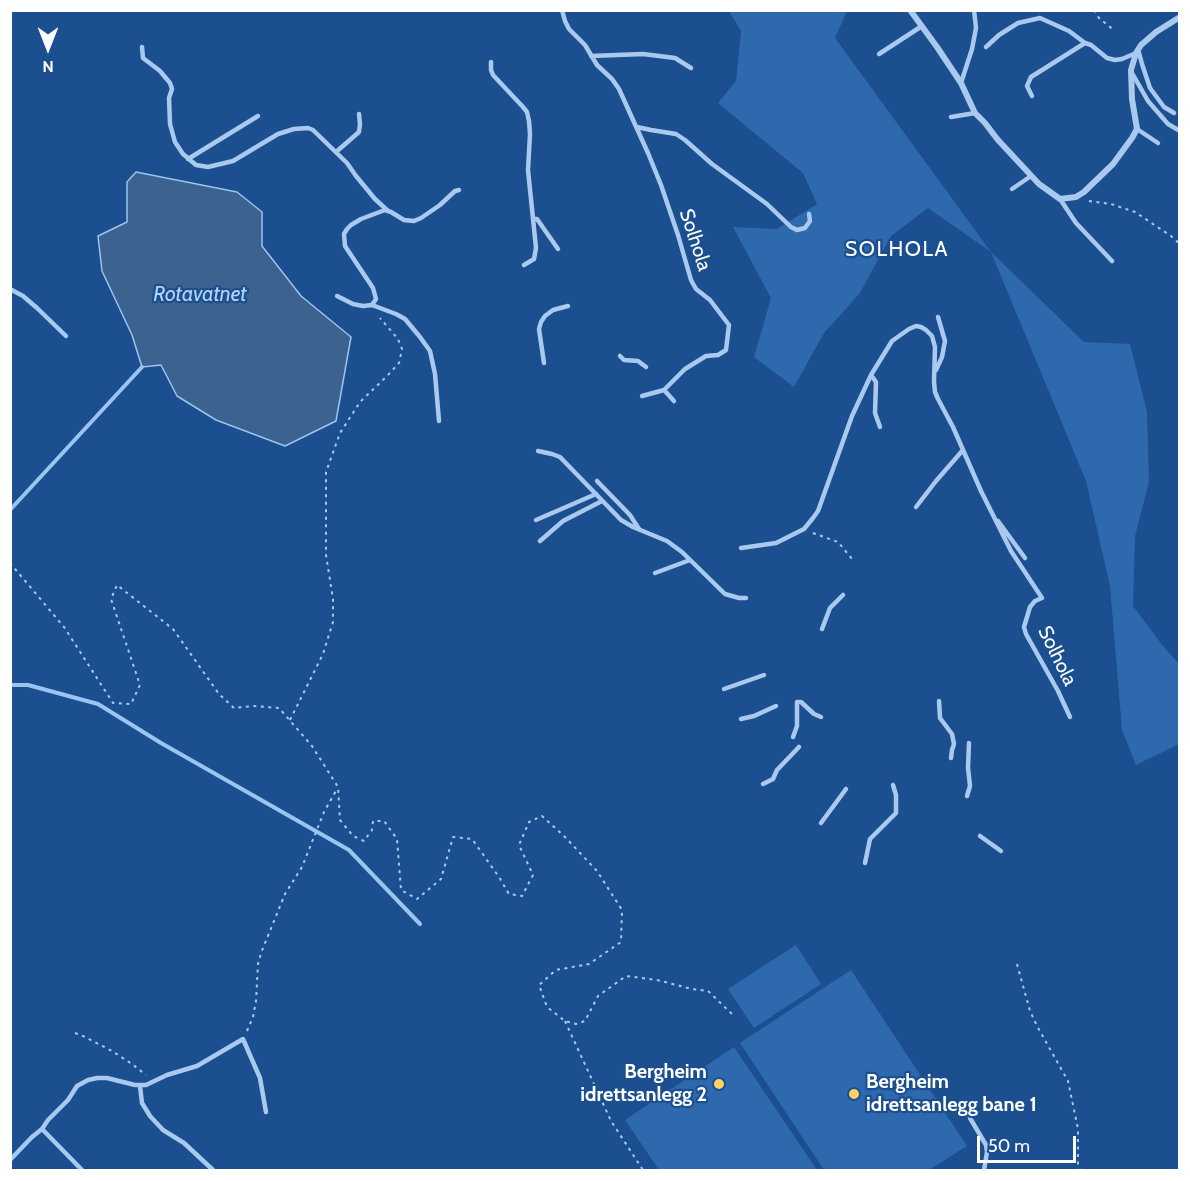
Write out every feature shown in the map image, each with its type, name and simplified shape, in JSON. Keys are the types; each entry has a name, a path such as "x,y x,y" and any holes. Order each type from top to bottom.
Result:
{"street":[{"path":"910,10 961,83 975,113 1039,184 1060,199 1076,197 1097,180 1113,164 1137,129 1132,99 1131,70 1137,51 1156,32 1179,17"}],"lane":[{"name":"Solhola","path":"562,10 569,29 585,45 597,65 619,89 648,153 685,256 691,280 696,289 710,300 729,325 726,350 718,355 706,356 685,369 664,390 642,396"},
{"path":"961,83 972,49 975,28 974,10"},
{"path":"986,47 1018,23 1040,18 1061,26 1107,58 1122,59 1137,51 1150,88 1164,107 1174,113"},
{"path":"879,54 922,26"},
{"path":"1032,96 1027,86 1032,77 1085,43"},
{"path":"142,47 144,58 170,83 172,89 169,98 170,124 175,142 188,159 196,165 204,167 220,165 241,158 278,134 303,128 313,130 347,163 375,199 388,211 405,220 421,218 459,190"},
{"path":"591,56 644,54 675,58 691,68"},
{"path":"491,62 493,75 523,107 530,121 528,170 535,254 530,262 524,265"},
{"path":"1131,70 1148,100 1168,124 1179,131"},
{"path":"951,117 975,113"},
{"path":"336,152 359,132 359,114"},
{"path":"188,159 258,116"},
{"path":"637,127 676,134 767,204 796,230 805,228 810,220 809,214"},
{"path":"1137,129 1158,143"},
{"path":"1012,189 1032,176"},
{"path":"1060,199 1076,224 1112,261"},
{"path":"372,305 376,295 345,246 344,234 346,229 361,219 388,211"},
{"path":"533,219 537,219 558,249"},
{"path":"10,289 23,296 66,336"},
{"path":"337,296 353,304 372,305 396,314 405,319 420,337 430,351 435,374 439,421"},
{"path":"544,363 539,329 541,322 544,316 553,310 568,306"},
{"name":"Solhola","path":"935,376 945,341 938,317"},
{"name":"Solhola","path":"741,548 776,543 804,529 818,511 852,416 871,375 892,341 909,329 916,326 921,327 932,336 935,347 935,392 1011,551 1042,598 1030,607 1024,627 1070,717"},
{"path":"620,356 624,360 638,361 646,366"},
{"path":"871,375 876,382 875,412 880,427"},
{"path":"664,390 674,401"},
{"path":"916,507 963,450"},
{"path":"538,451 560,457 621,520 668,541 725,594 746,598"},
{"path":"597,481 630,515 639,529"},
{"path":"536,520 596,494"},
{"path":"540,541 562,521 602,501"},
{"name":"Solhola","path":"994,517 1025,558"},
{"path":"655,573 690,560"},
{"path":"822,629 830,608 843,595"},
{"path":"724,689 764,675"},
{"path":"939,701 940,718 952,734 954,744 951,758"},
{"path":"794,737 797,702 801,702 821,717"},
{"path":"741,719 776,706"},
{"path":"967,796 970,786 969,742"},
{"path":"763,784 773,779 777,770 799,747"},
{"path":"865,863 870,839 896,813 896,795 893,785"},
{"path":"821,823 844,792"},
{"path":"980,836 1001,851"},
{"path":"10,1160 42,1129 68,1100 77,1086 88,1080 107,1078 140,1086 152,1083 167,1075 198,1066 243,1039 260,1078 266,1112"},
{"path":"140,1086 142,1103 150,1116 163,1130 184,1143 213,1170"},
{"path":"970,1118 986,1144 984,1170"},
{"path":"42,1129 82,1170"}],"path":[{"path":"1094,10 1099,18 1116,31"},
{"path":"1083,201 1112,204 1127,209 1149,221 1179,244"},
{"path":"290,720 323,654 333,622 333,599 326,555 326,472 340,433 360,402 399,363 402,350 398,339 372,305"},
{"path":"804,529 838,542 852,559"},
{"path":"10,563 64,627 113,703 131,704 140,685 111,600 117,585 173,629 219,694 234,708 279,708 312,746 338,787 340,820 353,836 364,841 372,831 373,821 384,821 397,839 401,890 417,899 441,879 453,837 471,839 509,894 522,897 534,874 519,845 529,822 542,816 597,871 622,910 621,942 589,964 556,970 539,985 547,1007 565,1021 576,1024 585,1021 598,996 626,976 708,991 732,1014"},
{"path":"243,1039 253,1017 261,953 285,894 302,867 324,812 338,787"},
{"path":"1017,964 1036,1026 1068,1081 1078,1130 1080,1170"},
{"path":"565,1021 611,1121 643,1170"},
{"path":"75,1033 112,1051 149,1077"}],"shaded area":[{"path":"729,11 847,11 835,38 991,252 928,208 891,236 860,293 824,333 794,387 754,357 771,298 733,227 777,229 817,204 803,173 718,103 736,81 741,31"},
{"path":"991,252 1084,342 1130,344 1147,412 1149,482 1135,536 1133,606 1179,664 1179,744 1136,765 1122,730 1110,586 1086,481"},
{"path":"796,945 821,984 754,1028 728,989"},
{"name":"Bergheim idrettsanlegg bane 1","path":"851,970 967,1146 929,1170 824,1170 740,1043"},
{"name":"Bergheim idrettsanlegg 2","path":"734,1047 817,1170 659,1170 625,1120"}],"water":[{"name":"Rotavatnet","path":"136,172 237,192 262,212 262,246 301,296 351,337 336,421 285,446 216,420 177,396 161,365 142,367 132,335 102,271 98,236 127,222 127,182"}],"waterway":[{"path":"10,510 142,367"},
{"path":"10,685 28,685 98,704 161,743 349,850 420,924"}],"place":[{"name":"Bergheim idrettsanlegg 2","path":"719,1084"},
{"name":"Bergheim idrettsanlegg bane 1","path":"854,1094"}],"district":[{"name":"SOLHOLA","path":"897,250"}]}
